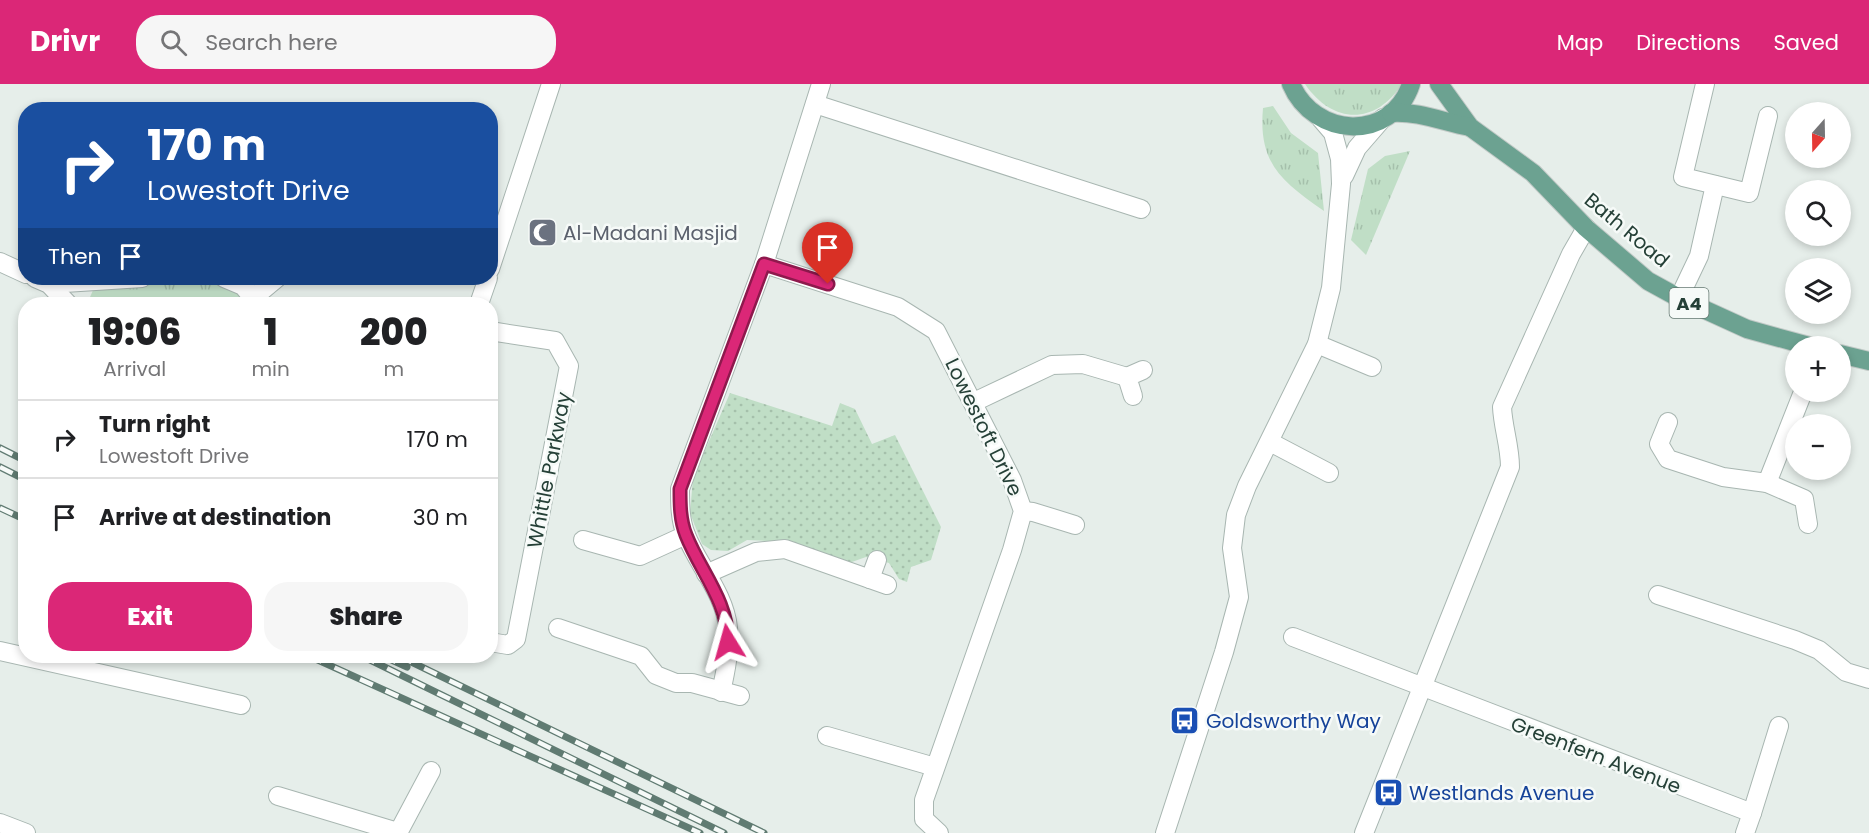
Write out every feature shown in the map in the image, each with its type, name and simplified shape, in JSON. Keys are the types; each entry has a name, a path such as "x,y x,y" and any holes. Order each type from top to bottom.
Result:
{"main road":[{"path":"1291,84 1302,103 1321,119"},
{"path":"1387,115 1403,100 1411,84"},
{"name":"Bath Road","path":"1439,84 1470,127 1533,173 1586,228 1648,280 1679,298 1747,329 1785,339"},
{"name":"Bath Road","path":"1321,119 1352,127 1387,115 1418,113 1444,123 1470,127"},
{"path":"1851,357 1869,361"}],"street":[{"path":"498,245 551,84"},
{"path":"721,692 729,658 728,625 722,603 686,535 681,518 680,489 764,264 821,84"},
{"path":"1705,84 1683,177 1749,193 1768,116"},
{"path":"815,104 1141,209"},
{"path":"1341,184 1350,160 1387,115"},
{"path":"1165,833 1224,652 1239,597 1232,548 1236,515 1247,486 1317,344 1331,288 1341,184 1338,144 1333,133 1321,119"},
{"path":"1679,298 1699,256 1715,185"},
{"path":"1364,833 1510,467 1502,407 1571,254 1586,228"},
{"path":"0,262 18,270"},
{"name":"Lowestoft Drive","path":"764,264 898,307 936,331 1012,480 1023,511 1012,550 924,800 924,819 939,833"},
{"path":"47,285 60,297"},
{"path":"241,285 250,297"},
{"path":"257,297 270,285"},
{"name":"Whittle Parkway","path":"498,332 555,341 569,366 516,639 508,645 498,643"},
{"path":"1317,344 1372,367"},
{"path":"974,402 1052,365 1083,364 1135,374 1133,396"},
{"path":"1767,483 1799,402"},
{"path":"1668,422 1659,444 1668,459 1723,477 1767,483 1804,500 1808,525"},
{"path":"1270,442 1329,473"},
{"path":"1023,511 1075,525"},
{"path":"583,540 640,556 686,535"},
{"path":"706,574 756,552 785,549 878,582 877,560"},
{"path":"1658,595 1795,640 1819,650 1846,672 1869,679"},
{"path":"558,628 641,656 656,675 676,683 692,683 740,696"},
{"name":"Greenfern Avenue","path":"1293,638 1421,689 1752,813"},
{"path":"0,651 18,655"},
{"path":"54,663 241,705"},
{"path":"1745,833 1779,726"},
{"path":"827,736 935,767"},
{"path":"278,796 398,833 431,771"},
{"path":"0,823 26,833"}],"green space":[{"path":"1305,84 1402,84 1391,98 1379,107 1367,113 1354,115 1340,113 1328,107"},
{"path":"1273,106 1291,133 1318,153 1324,211 1284,180 1269,157 1262,127 1263,108"},
{"path":"1410,151 1366,255 1351,240 1368,169 1385,156"},
{"path":"124,285 226,285 239,291 241,297 90,297 94,288"},
{"path":"730,393 832,426 840,403 855,409 872,444 895,435 941,527 931,560 911,567 907,582 899,579 889,563 866,557 849,563 788,542 747,540 728,551 711,550 702,544 690,513 693,478"}],"railway":[{"path":"0,448 18,457"},
{"path":"0,467 18,476"},
{"path":"0,508 18,516"},
{"path":"324,663 700,833"},
{"path":"376,663 724,833"},
{"path":"398,663 407,667"},
{"path":"413,663 764,833"}],"place":[{"name":"Al-Madani Masjid","path":"542,233"},
{"name":"Goldsworthy Way","path":"1185,721"},
{"name":"Westlands Avenue","path":"1388,793"}],"route":[{"path":"728,642 728,625 722,603 686,535 681,518 680,489 764,264 828,284"}]}
